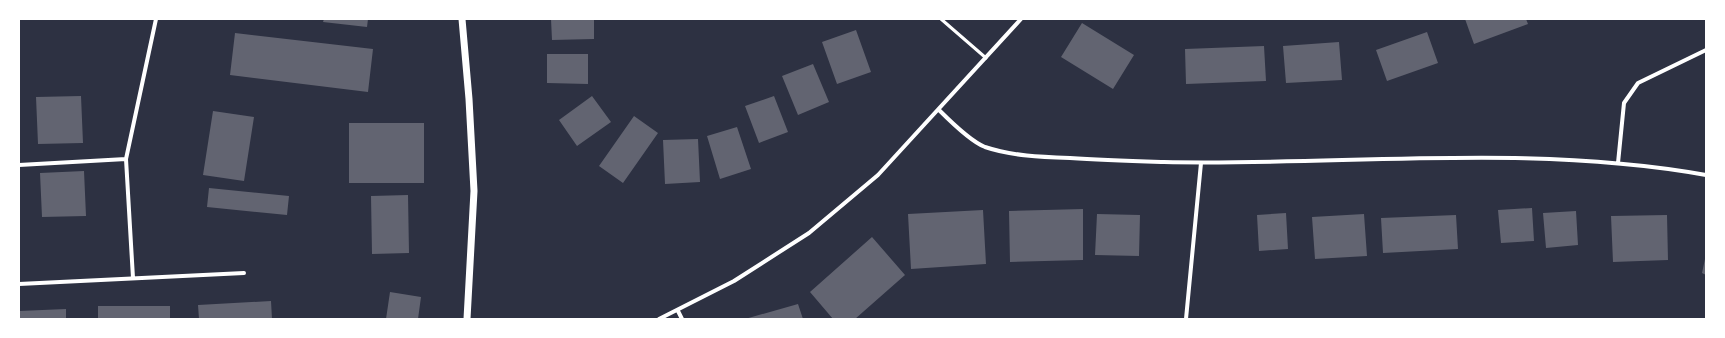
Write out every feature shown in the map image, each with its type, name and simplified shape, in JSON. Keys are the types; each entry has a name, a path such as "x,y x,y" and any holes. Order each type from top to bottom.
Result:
{"street":[{"path":"133,278 126,159 156,19"},
{"path":"462,19 469,98 474,191 467,319"},
{"path":"659,319 678,311 734,281 809,233 878,175 1021,19"},
{"path":"1618,163 1624,103 1638,83 1706,50"},
{"path":"939,110 982,146 1019,156 1201,163 1498,158 1618,163 1706,174"},
{"path":"19,165 126,159"},
{"path":"1186,319 1201,163"},
{"path":"19,284 244,272"},
{"path":"678,311 682,319"}],"lane":[{"path":"941,19 986,58"}],"building":[{"path":"324,19 368,19 367,27 323,22"},
{"path":"551,19 594,19 594,39 552,40"},
{"path":"1465,19 1526,19 1528,24 1474,44"},
{"path":"1082,23 1134,55 1113,89 1061,57"},
{"path":"856,30 871,72 837,84 822,42"},
{"path":"1427,32 1438,63 1387,81 1376,50"},
{"path":"235,33 373,49 368,92 230,75"},
{"path":"1339,42 1342,80 1286,83 1283,46"},
{"path":"1264,46 1266,81 1186,84 1185,49"},
{"path":"547,54 588,54 588,84 547,83"},
{"path":"813,64 829,102 798,115 782,76"},
{"path":"81,96 83,143 38,144 36,97"},
{"path":"592,96 611,122 577,146 559,120"},
{"path":"774,96 788,132 759,143 745,106"},
{"path":"213,111 254,117 244,181 203,175"},
{"path":"634,116 658,133 623,183 599,166"},
{"path":"349,123 424,123 424,183 349,183"},
{"path":"737,127 751,169 720,179 707,136"},
{"path":"698,139 700,182 665,184 663,140"},
{"path":"84,171 86,216 42,217 40,173"},
{"path":"209,188 289,196 287,215 207,207"},
{"path":"408,195 409,253 372,254 371,196"},
{"path":"1532,208 1534,241 1501,243 1498,210"},
{"path":"1083,209 1083,260 1010,262 1009,211"},
{"path":"983,210 986,264 911,269 908,214"},
{"path":"1576,211 1578,245 1546,248 1543,213"},
{"path":"1286,213 1288,249 1259,251 1257,215"},
{"path":"1097,214 1140,215 1139,256 1095,255"},
{"path":"1364,214 1367,256 1315,259 1312,217"},
{"path":"1456,215 1458,249 1383,253 1381,218"},
{"path":"1667,215 1668,260 1613,262 1611,216"},
{"path":"872,237 905,275 855,319 833,319 810,292"},
{"path":"1706,259 1706,275 1702,273"},
{"path":"390,292 421,297 418,319 386,319"},
{"path":"271,301 272,319 199,319 198,305"},
{"path":"798,304 803,319 745,319"},
{"path":"98,306 170,306 170,319 98,319"},
{"path":"66,309 66,319 19,319 19,311"}]}
